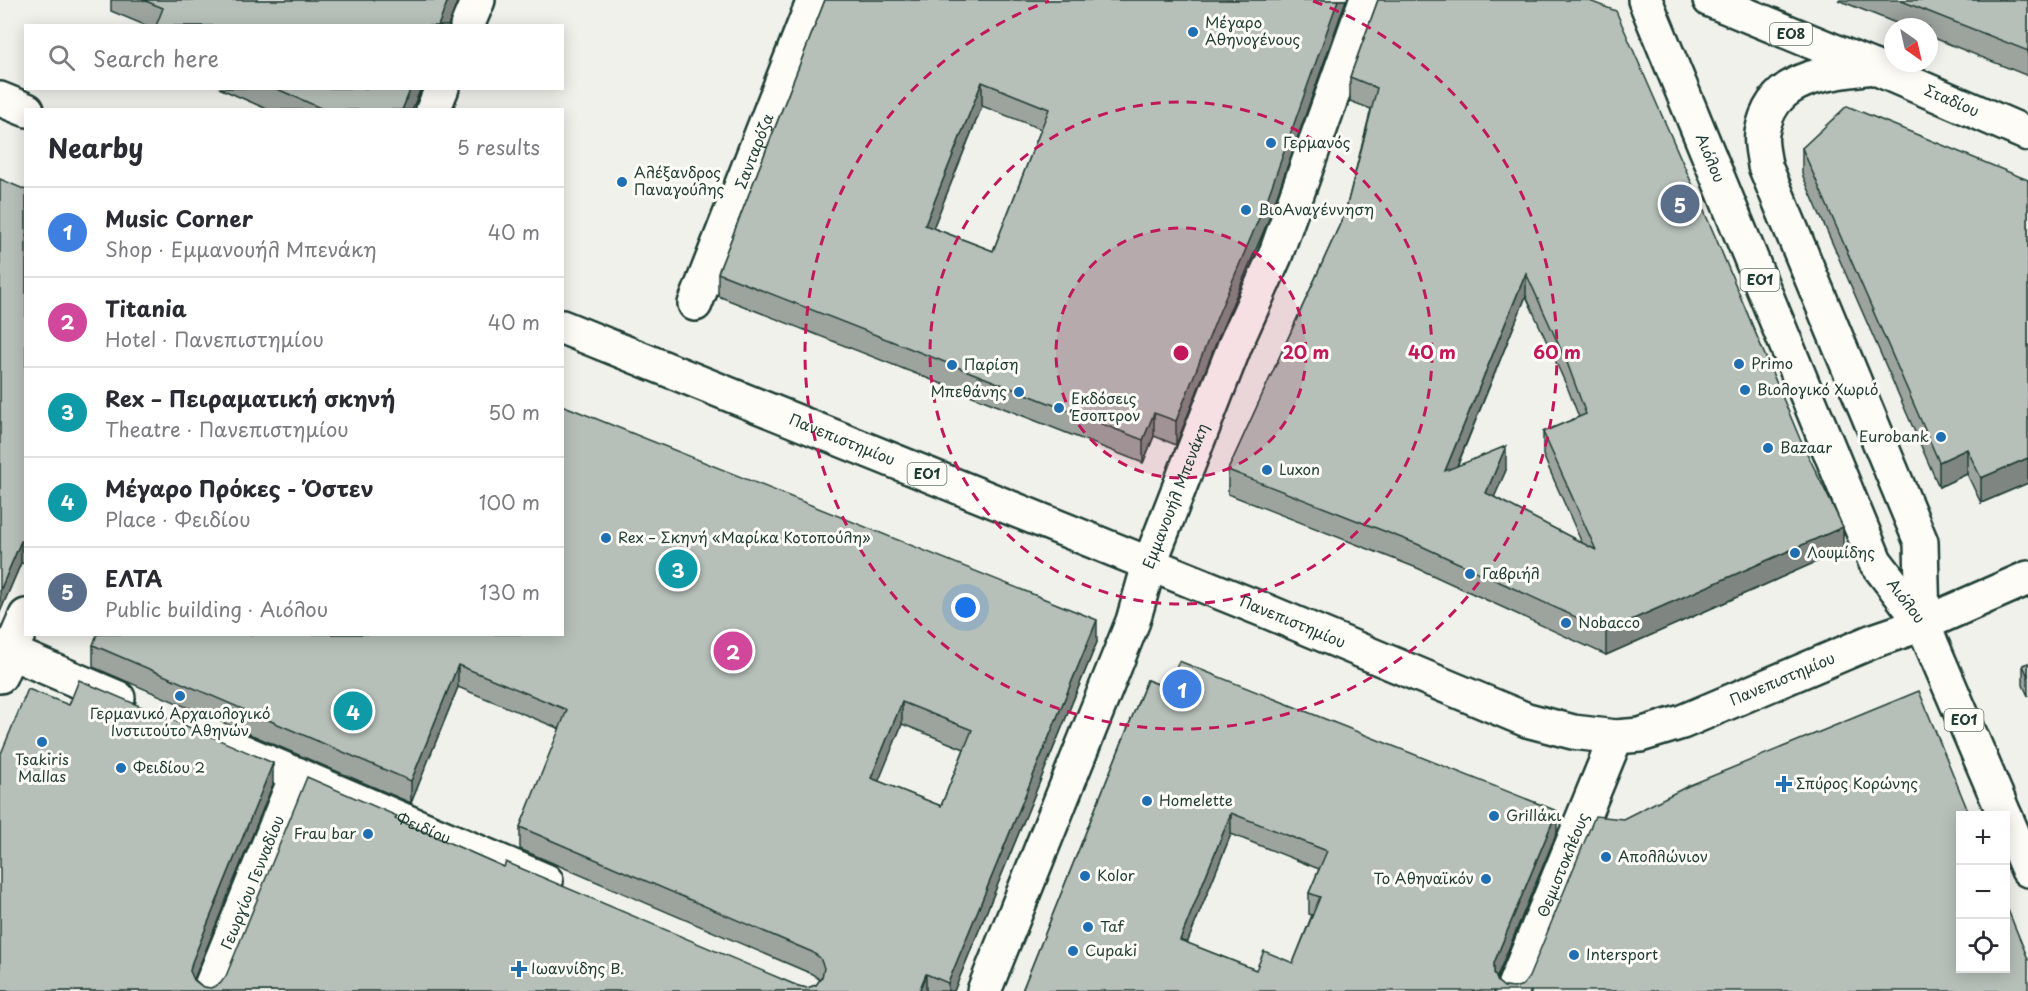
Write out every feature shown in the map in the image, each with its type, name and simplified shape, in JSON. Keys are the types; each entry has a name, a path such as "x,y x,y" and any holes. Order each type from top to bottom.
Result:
{"main road":[{"path":"468,24 478,0"},
{"name":"Σανταρόζα","path":"695,304 814,0"},
{"name":"Εμμανουήλ Μπενάκη","path":"984,991 1133,621 1149,565 1235,345 1275,256 1366,0"},
{"name":"Αιόλου","path":"1646,0 1875,561 1923,624"},
{"name":"Σταδίου","path":"1710,0 2028,134"},
{"name":"Αιόλου","path":"1873,67 1811,76 1789,86 1771,106 1761,134 1765,166 1921,542 1923,624"},
{"path":"434,108 441,90"},
{"path":"0,99 24,109"},
{"name":"Πανεπιστημίου","path":"564,328 1271,613 1527,720 1574,732 1616,737 1640,735 1682,722 1873,641 1923,624 2028,578"},
{"path":"24,621 5,664 148,711"},
{"name":"ΕΟ1","path":"1923,624 2002,811"},
{"name":"Φειδίου","path":"201,734 576,893"},
{"name":"Θεμιστοκλέους","path":"1512,991 1616,737"},
{"name":"Γεωργίου Γενναδίου","path":"208,991 297,774"},
{"name":"ΕΟ1","path":"2010,829 2028,870"}],"building":[{"path":"143,0 448,0 439,24 157,24 163,8"},
{"path":"825,0 1338,0 1268,197 1176,421 1154,413 1143,440 718,273","holes":["982,82 1049,109 993,251 925,225"]},
{"path":"1378,0 1587,0 1616,11 1715,236 1800,439 1843,527 1606,631 1417,544 1228,470 1345,213 1377,88 1350,77","holes":["1526,273 1568,365 1586,414 1543,432 1596,550 1486,493 1506,446 1445,471"]},
{"path":"1899,0 2028,0 2028,51"},
{"path":"280,90 410,90 403,108 320,108"},
{"path":"1847,106 2028,180 2028,458 1981,478 1967,449 1939,462 1802,148"},
{"path":"0,179 24,189 24,542 21,541 0,591"},
{"path":"564,406 1097,620 948,983 926,974 919,991 0,991 0,756 28,689 69,705 79,680 273,763 192,962 190,971 194,980 203,987 211,988 220,984 226,976 307,777 397,816 395,819 504,867 506,862 798,986 807,988 816,985 822,977 824,968 820,958 812,952 520,827 567,710 458,665 411,781 93,645 96,636 564,636","holes":["902,702 972,730 941,806 871,778"]},
{"path":"1179,661 1557,811 1494,963 1494,973 1498,982 1504,987 1514,988 1523,985 1529,977 1595,816 1623,819 1688,786 1919,691 1968,811 1956,811 1956,973 2010,973 2010,915 2028,959 2028,991 1022,991 1147,680 1168,688","holes":["1231,813 1327,851 1309,893 1320,897 1293,963 1264,951 1256,970 1180,940"]},
{"path":"2028,663 2028,677 2023,665"}],"place":[{"name":"Μέγαρο Αθηνογένους","path":"1193,32"},
{"name":"Γερμανός","path":"1271,143"},
{"name":"Αλέξανδρος Παναγούλης","path":"622,182"},
{"name":"ΕΛΤΑ","path":"1680,204"},
{"name":"ΒιοΑναγέννηση","path":"1246,210"},
{"name":"Primo","path":"1739,364"},
{"name":"Παρίση","path":"952,365"},
{"name":"Βιολογικό Χωριό","path":"1745,390"},
{"name":"Μπεθάνης","path":"1019,392"},
{"name":"Εκδόσεις Έσοπτρον","path":"1059,408"},
{"name":"Eurobank","path":"1941,437"},
{"name":"Bazaar","path":"1768,448"},
{"name":"Luxon","path":"1267,470"},
{"name":"Rex – Σκηνή «Μαρίκα Κοτοπούλη»","path":"606,538"},
{"name":"Λουμίδης","path":"1795,553"},
{"name":"Rex – Πειραματική σκηνή","path":"678,569"},
{"name":"Γαβριήλ","path":"1470,574"},
{"name":"Nobacco","path":"1566,623"},
{"name":"Titania","path":"733,651"},
{"name":"Music Corner","path":"1182,689"},
{"name":"Γερμανικό Αρχαιολογικό Ινστιτούτο Αθηνών","path":"180,696"},
{"name":"Μέγαρο Πρόκες - Όστεν","path":"353,711"},
{"name":"Tsakiris Mallas","path":"42,742"},
{"name":"Φειδίου 2","path":"121,768"},
{"name":"Σπύρος Κορώνης","path":"1784,784"},
{"name":"Homelette","path":"1147,801"},
{"name":"Grillάκι","path":"1494,816"},
{"name":"Frau bar","path":"368,834"},
{"name":"Απολλώνιον","path":"1606,857"},
{"name":"Kolor","path":"1085,876"},
{"name":"Το Αθηναϊκόν","path":"1486,879"},
{"name":"Taf","path":"1088,927"},
{"name":"Cupaki","path":"1073,951"},
{"name":"Intersport","path":"1574,955"},
{"name":"Ιωαννίδης Β.","path":"519,969"}]}
